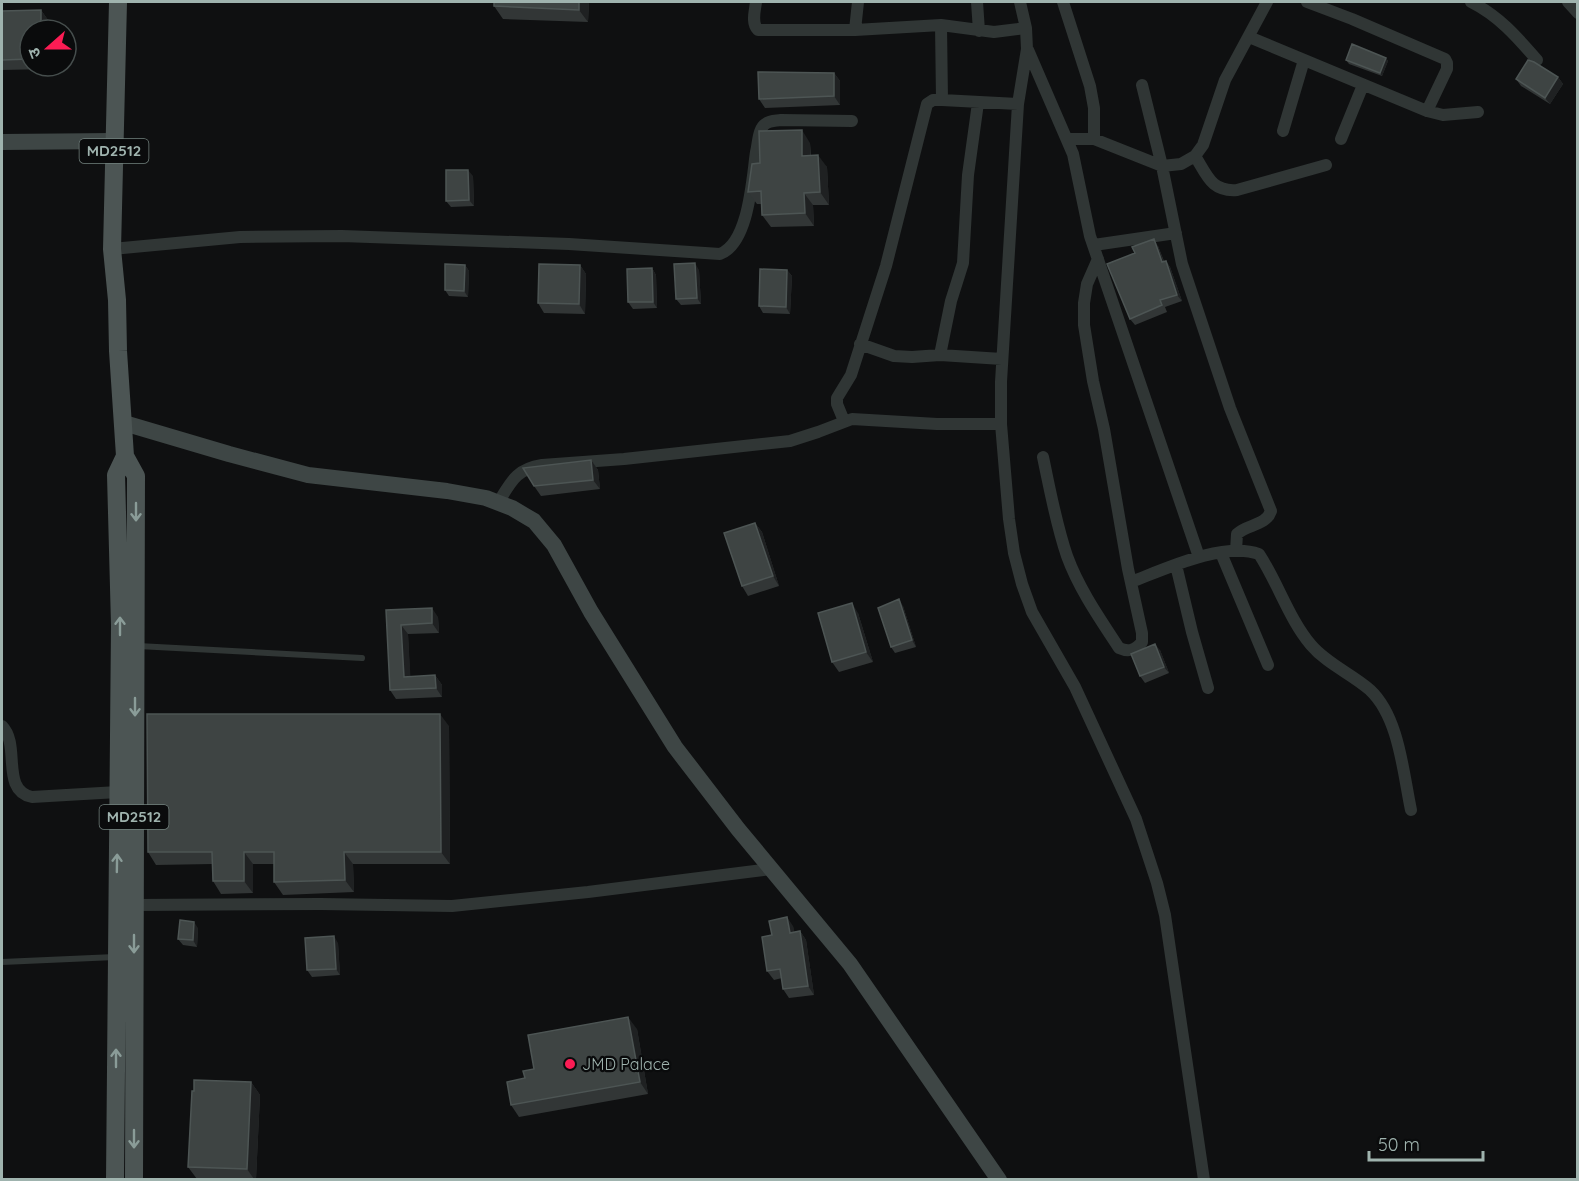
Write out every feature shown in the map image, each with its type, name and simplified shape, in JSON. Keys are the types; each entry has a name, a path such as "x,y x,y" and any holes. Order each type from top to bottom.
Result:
{"main road":[{"name":"MD2512","path":"118,2 112,249 126,456 136,476 134,1179"},
{"name":"MD2512","path":"115,1179 120,625 116,475 126,456"}],"street":[{"path":"756,2 754,20 759,30 855,30 941,25 959,26 979,31 1026,28"},
{"path":"855,30 858,2"},
{"path":"977,2 979,31"},
{"path":"1020,2 1026,28 1027,48 1018,104 1002,359 1001,424 1014,553 1032,612 1075,687 1136,819 1158,883 1165,915 1204,1179"},
{"path":"1063,2 1090,86 1094,108 1094,139"},
{"path":"1067,139 1094,139 1162,166 1181,164 1195,156 1203,145 1225,80 1268,2"},
{"path":"1307,2 1353,19 1445,59 1447,69 1427,111"},
{"path":"1471,2 1509,27 1537,60"},
{"path":"1568,2 1578,13"},
{"path":"938,100 941,25"},
{"path":"1249,37 1427,111 1443,115 1478,112"},
{"path":"1027,48 1073,154 1098,259 1199,557"},
{"path":"1283,131 1304,60"},
{"path":"1142,85 1162,166 1182,264 1230,408 1271,511 1269,517 1264,521 1236,534 1236,551"},
{"path":"1341,139 1363,85"},
{"path":"840,412 839,394 851,375 886,266 929,101 1018,104"},
{"path":"940,355 951,301 963,263 968,175 978,103"},
{"path":"112,249 240,237 342,236 569,244 720,254 728,251 736,241 745,217 758,138 764,124 781,120 852,121"},
{"path":"2,142 114,141"},
{"path":"1195,156 1213,184 1227,190 1237,190 1326,165"},
{"path":"1094,245 1176,233"},
{"path":"1043,457 1053,507 1068,556 1088,600 1119,648 1125,651 1133,650 1142,642 1142,633 1084,326 1087,284 1098,259"},
{"path":"860,344 894,356 940,355 1002,359"},
{"path":"840,412 866,418 937,424 1001,424"},
{"path":"498,503 519,473 528,467 724,450 790,441 818,432 840,412"},
{"path":"124,423 308,475 447,491 498,503 534,521 554,545 591,612 675,747 771,869 850,964 999,1179"},
{"path":"1131,582 1199,557 1236,551 1250,551 1259,554 1303,635 1313,648 1370,690 1382,704 1390,719 1411,810"},
{"path":"1221,553 1268,665"},
{"path":"1176,566 1191,632 1208,688"},
{"path":"2,726 10,740 13,780 18,790 25,795 32,797 118,792"},
{"path":"134,905 452,906 771,869"}],"lane":[{"path":"135,646 362,658"},
{"path":"2,962 116,957"}],"building":[{"path":"494,2 579,2 579,10 494,6"},
{"path":"41,10 41,18 18,18 18,59 2,60 2,11"},
{"path":"1352,44 1386,58 1380,73 1346,60"},
{"path":"1528,60 1558,77 1545,98 1516,79"},
{"path":"758,72 834,73 834,96 759,99"},
{"path":"802,130 802,156 818,155 820,192 804,193 805,213 762,215 761,191 748,192 752,164 760,163 759,131"},
{"path":"446,170 468,170 469,200 446,201"},
{"path":"1154,239 1162,262 1166,261 1177,295 1160,300 1162,305 1130,319 1107,264 1135,253 1132,247"},
{"path":"695,263 697,298 676,299 674,264"},
{"path":"445,264 465,265 464,291 445,290"},
{"path":"539,264 580,265 579,304 538,303"},
{"path":"652,268 653,302 628,302 627,269"},
{"path":"760,269 787,270 786,307 759,306"},
{"path":"591,460 593,480 534,486 523,468"},
{"path":"755,523 773,576 742,586 724,533"},
{"path":"899,599 912,640 891,647 878,608"},
{"path":"852,603 866,652 832,662 818,613"},
{"path":"432,608 432,623 401,625 404,677 435,675 436,688 390,690 386,610"},
{"path":"1155,644 1164,667 1140,676 1131,654"},
{"path":"147,714 440,714 441,852 344,852 345,880 274,882 274,852 244,852 244,881 213,881 212,852 148,852"},
{"path":"787,917 790,933 800,931 808,986 783,989 780,969 767,971 762,937 772,935 769,921"},
{"path":"180,920 194,922 193,940 178,939"},
{"path":"334,936 336,969 307,970 305,938"},
{"path":"628,1017 640,1082 511,1105 507,1082 525,1078 523,1071 534,1069 528,1035"},
{"path":"194,1080 251,1082 247,1169 188,1167"}],"place":[{"name":"JMD Palace","path":"570,1064"}]}
